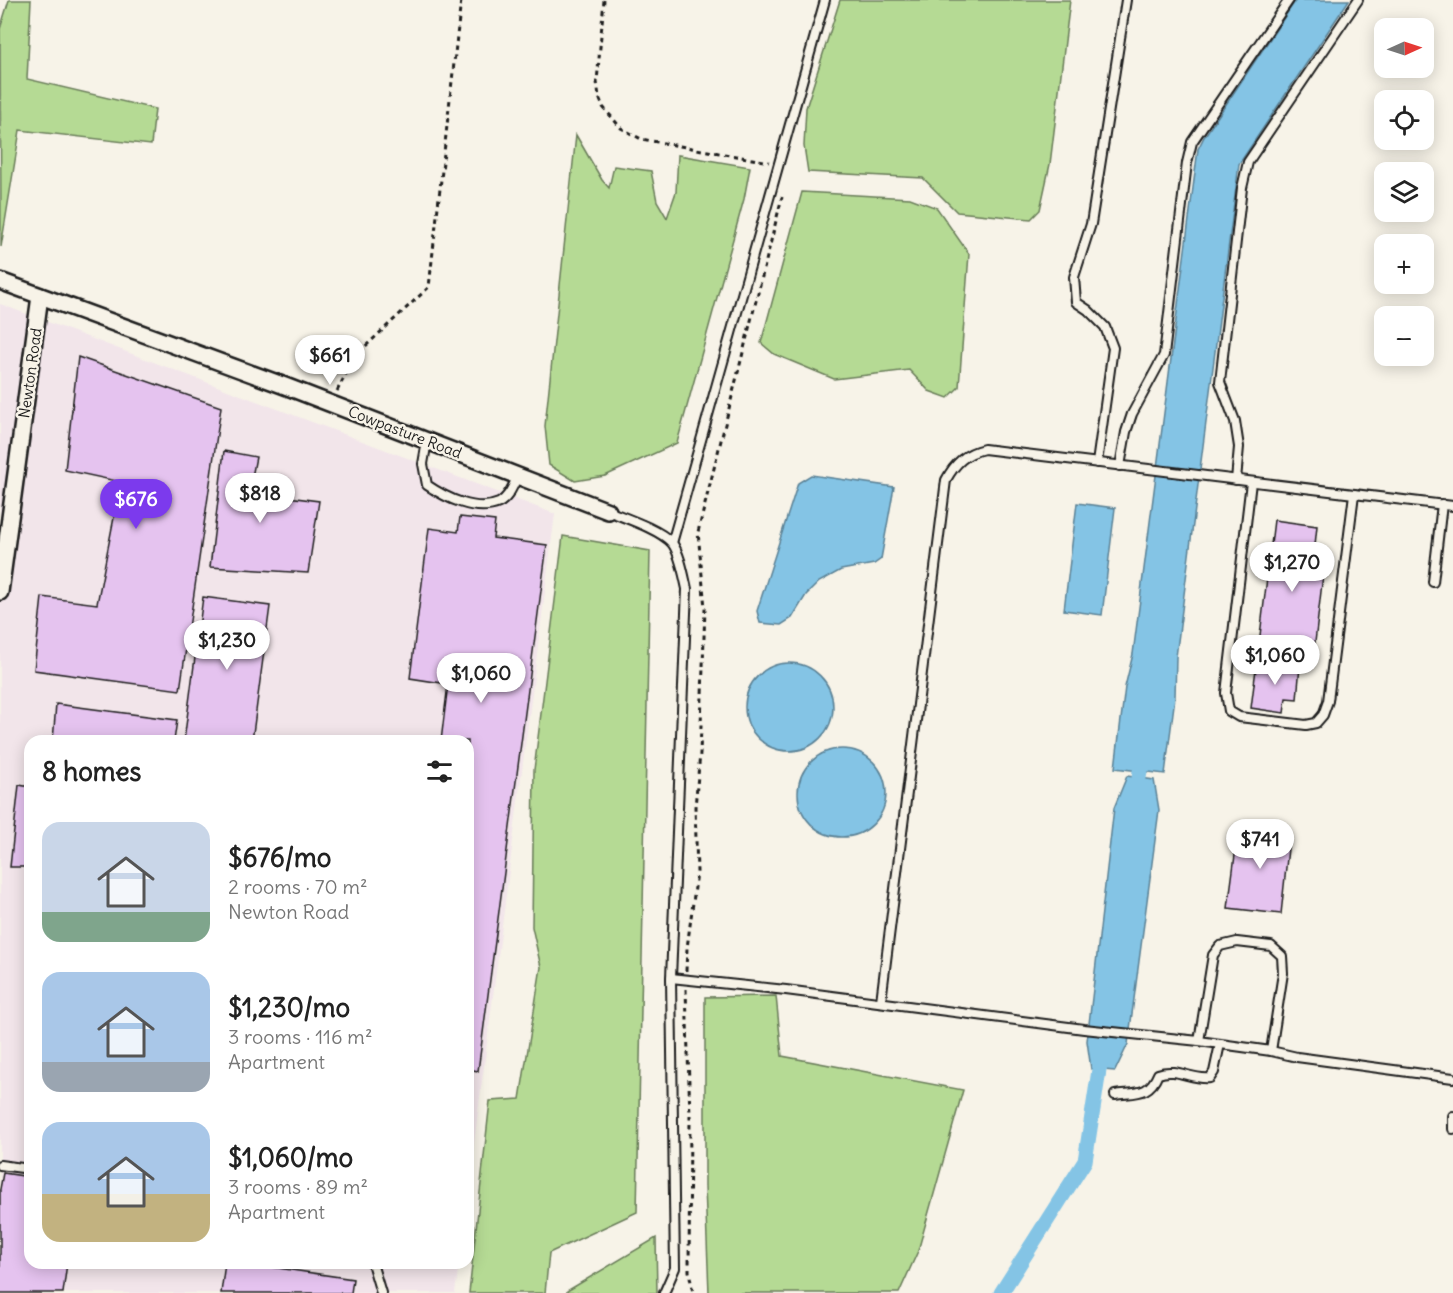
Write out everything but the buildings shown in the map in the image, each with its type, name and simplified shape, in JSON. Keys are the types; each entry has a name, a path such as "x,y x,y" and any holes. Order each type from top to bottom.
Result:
{"street":[{"name":"Cowpasture Road","path":"0,280 608,511"},
{"name":"Newton Road","path":"0,592 40,296"}],"lane":[{"path":"672,543 825,0"},
{"path":"1097,463 1113,348 1105,327 1076,302 1074,277 1091,224 1126,0"},
{"path":"1120,466 1132,414 1164,355 1187,163 1192,142 1289,0"},
{"path":"1236,480 1239,447 1235,421 1220,382 1242,188 1248,162 1358,0"},
{"path":"427,441 423,464 428,485 446,498 481,506 500,503 509,494 518,476"},
{"path":"881,1001 946,480 953,466 971,452 984,449 1453,506"},
{"path":"1251,482 1226,693 1229,711 1239,717 1306,725 1316,723 1323,715 1328,701 1354,494"},
{"path":"1433,582 1442,504"},
{"path":"608,511 647,527 672,543 687,589 672,978 675,1268 664,1293"},
{"path":"1199,1041 1213,955 1220,946 1250,942 1270,946 1282,956 1283,973 1271,1051"},
{"path":"672,978 881,1001 1084,1029 1199,1041 1453,1078"},
{"path":"1115,1095 1145,1091 1153,1086 1158,1074 1169,1070 1202,1079 1210,1078 1214,1072 1220,1044"},
{"path":"1453,1116 1453,1128"},
{"path":"0,1165 24,1168"},
{"path":"374,1269 381,1293"}],"path":[{"path":"331,404 356,355 429,287 461,0"},
{"path":"604,0 597,82 603,107 621,128 641,139 778,166"},
{"path":"693,1293 689,1271 690,1116 686,978 687,948 697,872 695,807 700,754 705,608 698,532 783,195"}],"shaded area":[{"path":"0,304 555,514 474,1143 474,735 24,735 24,1269 458,1269 455,1293 0,1293"}],"green space":[{"path":"9,0 31,0 27,79 155,109 151,145 20,130 1,247 0,29"},
{"path":"840,0 1070,0 1050,164 1040,210 1031,219 957,212 923,178 808,172 804,146 806,108"},
{"path":"576,135 609,188 614,166 651,171 657,201 667,218 676,192 678,155 750,167 744,199 677,443 605,476 575,481 549,465 545,426"},
{"path":"802,192 910,198 937,208 969,254 959,387 948,398 929,391 909,370 834,379 774,354 761,343"},
{"path":"563,536 650,551 637,1212 549,1253 545,1293 469,1293 472,1269 474,1269 474,1247 490,1101 520,1099 541,967 532,927 534,770"},
{"path":"776,996 782,1056 963,1090 918,1251 899,1293 709,1293 705,1186 705,997"},
{"path":"656,1238 657,1293 567,1293 567,1291"}],"water":[{"path":"1296,0 1349,0 1239,164 1176,657 1175,697 1165,774 1115,768 1125,687 1133,654 1198,149"},
{"path":"811,475 894,487 881,559 874,564 841,570 819,582 806,595 792,618 781,625 760,623 757,611 798,483"},
{"path":"1077,503 1115,508 1102,615 1064,610"},
{"path":"789,663 806,666 820,676 830,690 833,707 830,724 820,738 806,748 789,751 772,748 758,738 748,724 745,707 748,690 758,676 772,666"},
{"path":"842,749 867,756 879,768 886,793 879,818 867,830 842,837 817,830 805,818 798,793 805,768 817,756"},
{"path":"1127,776 1154,780 1159,810 1128,1044 1115,1071 1091,1069 1087,1041 1114,808"}],"waterway":[{"path":"1136,798 1140,771"},
{"path":"1001,1293 1085,1161 1102,1051"}]}
